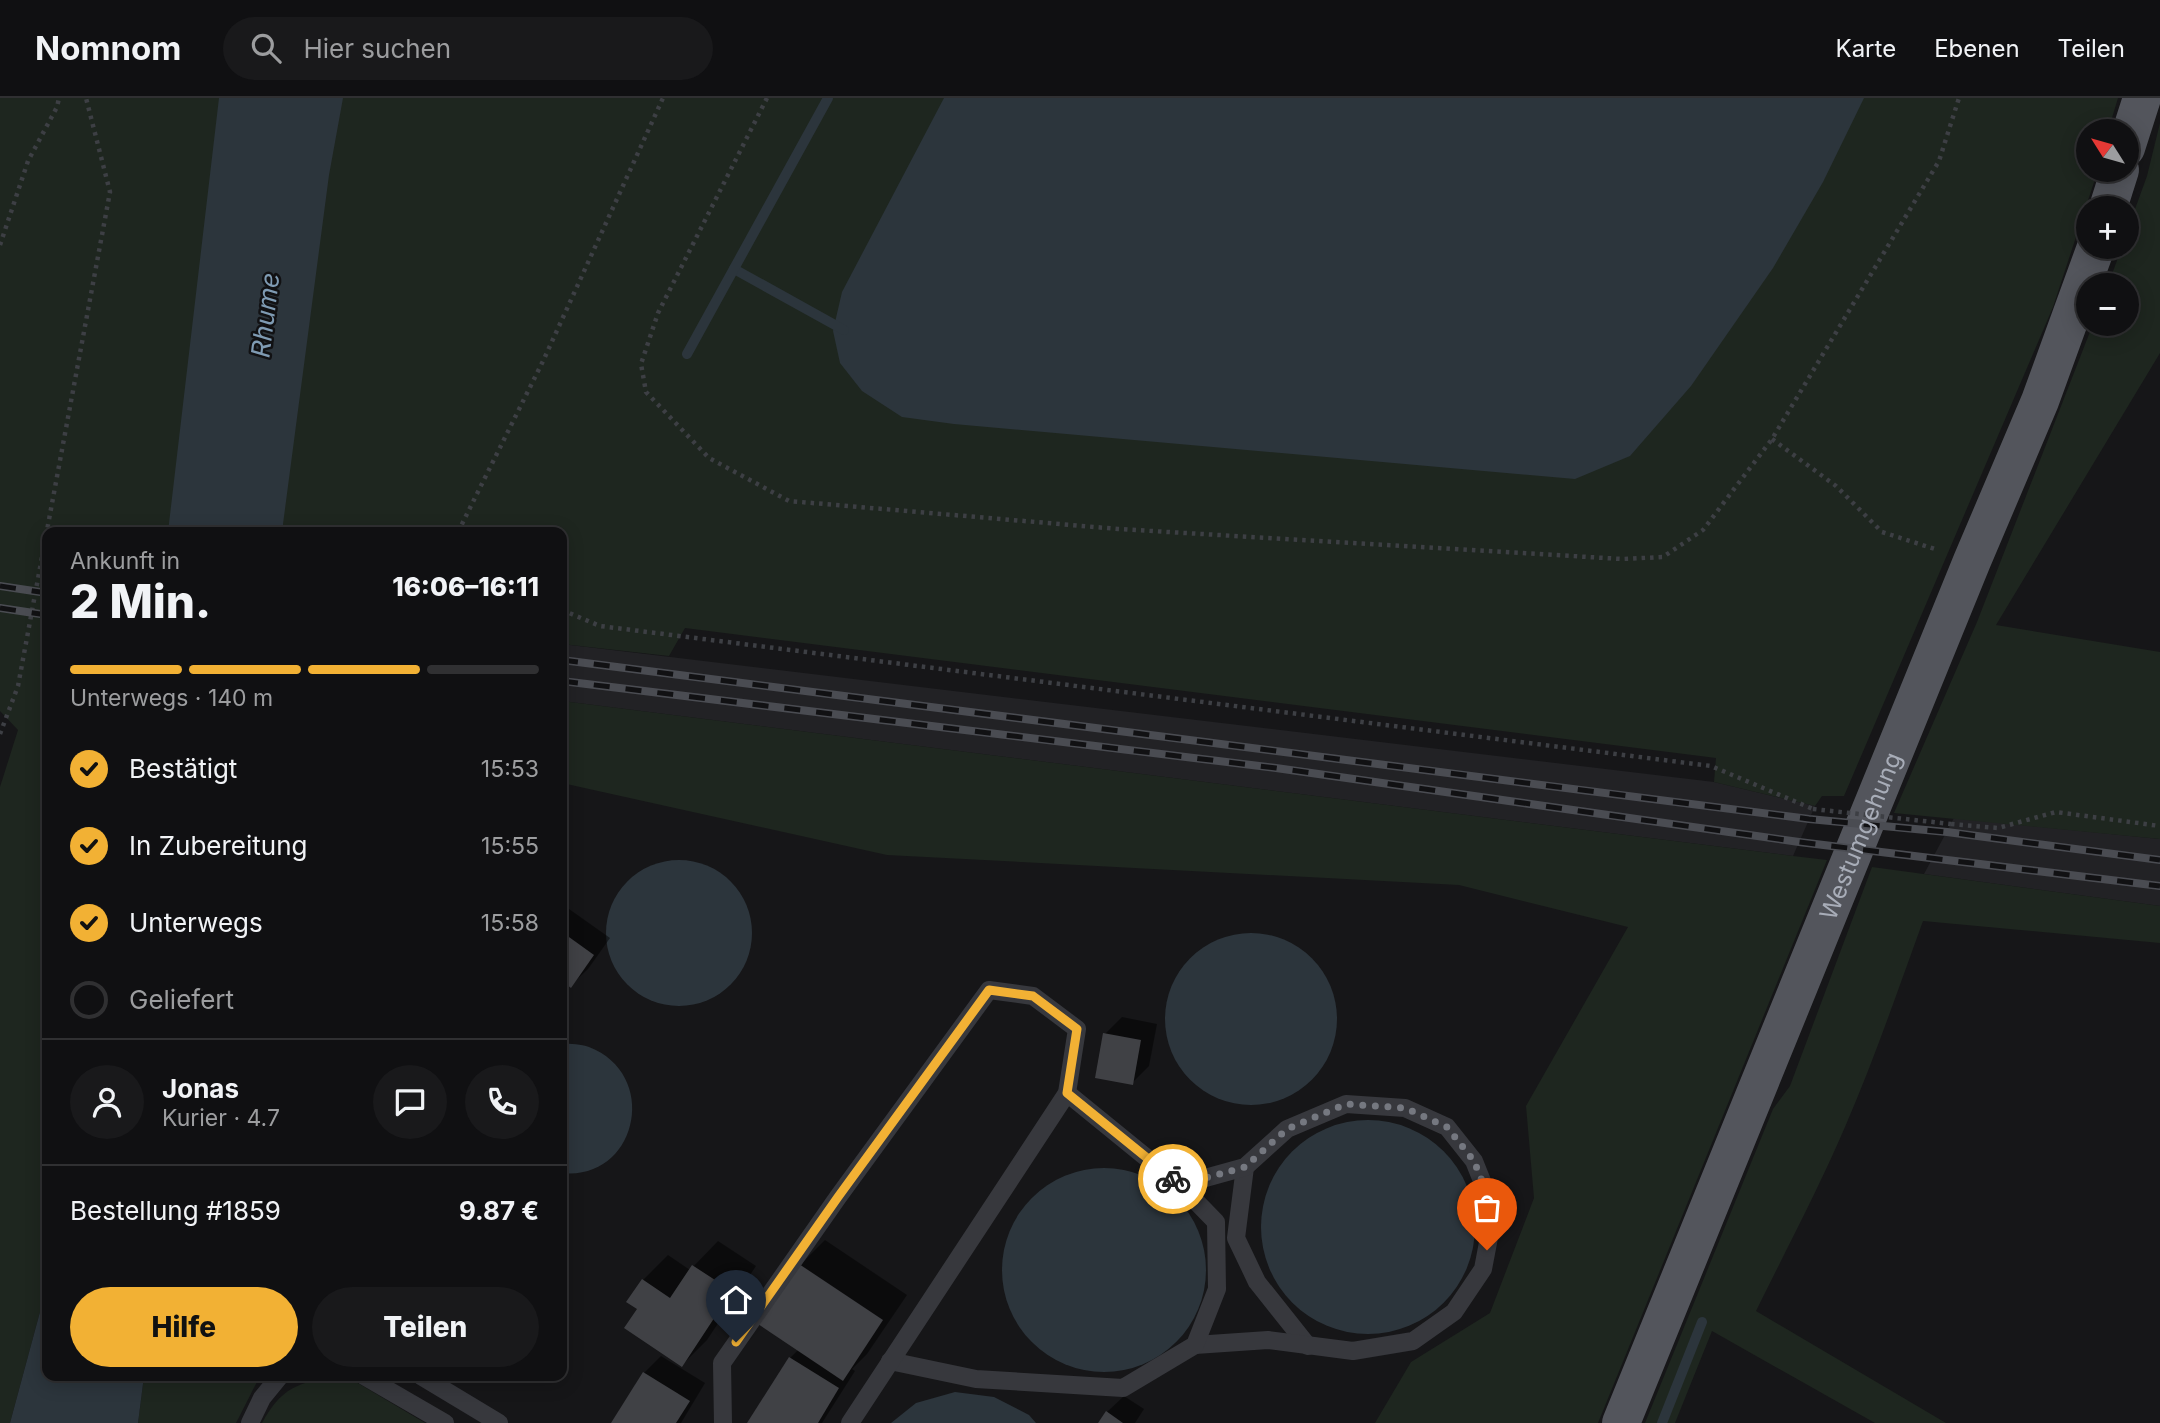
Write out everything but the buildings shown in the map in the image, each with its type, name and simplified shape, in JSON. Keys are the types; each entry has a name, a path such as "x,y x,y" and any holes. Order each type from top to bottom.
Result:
{"main road":[{"path":"2135,119 2142,98"},
{"name":"Westumgehung","path":"1621,1423 1972,561 2040,401 2092,259"}],"lane":[{"path":"723,1423 722,1363 846,1186 989,990 1033,996 1077,1029 1067,1093 850,1423"},
{"path":"1067,1093 1180,1185 1216,1222 1217,1289 1195,1345"},
{"path":"890,1361 976,1379 1123,1388 1195,1345 1268,1340 1353,1352 1413,1341 1454,1312 1483,1269 1494,1211 1474,1161 1447,1127 1405,1108 1346,1104 1287,1129 1245,1167 1180,1185"},
{"path":"1245,1167 1236,1238 1257,1282 1308,1346"},
{"path":"250,1423 262,1398 276,1381"},
{"path":"373,1381 445,1423"},
{"path":"429,1381 499,1423"}],"path":[{"path":"0,245 28,160 57,107 59,98"},
{"path":"48,527 110,192 86,98"},
{"path":"460,527 544,359 663,98"},
{"path":"767,98 658,313 641,364 646,392 709,458 789,501 1132,530 1622,559 1663,557 1703,530 1772,439 1939,160 1959,98"},
{"path":"1772,439 1836,486 1882,532 1972,561"},
{"path":"0,734 18,686 42,557"},
{"path":"567,612 600,626 1711,766 1813,809 1998,828 2056,811 2160,826"}],"shaded area":[{"path":"0,98 2118,98 2112,119 2076,119 2076,182 2094,182 2089,196 2076,196 2076,237 2053,307 1844,796 1822,796 1815,806 1714,782 1716,758 685,628 669,656 567,645 567,527 42,527 42,1305 10,1423 0,1423 0,787 18,730 0,711"},
{"path":"2160,123 2160,353 1996,625 2160,652 2160,839 1894,813 1977,622 2088,336 2139,336 2139,273 2112,273 2118,259 2139,259 2139,198"},
{"path":"567,645 1714,782 1815,806 1793,856 567,702"},
{"path":"567,702 1827,860 1598,1423 1375,1423 1411,1362 1490,1313 1534,1198 1526,1106 1628,927 1459,885 887,855 567,784"},
{"path":"1954,818 2160,839 2160,906 1924,874"},
{"path":"1872,867 2160,906 2160,943 1923,921 1845,1127 1756,1311 1946,1423 1875,1423 1712,1331 1675,1423 1645,1423 1773,1109 1790,1086"},
{"path":"143,1381 257,1381 236,1423 138,1423"},
{"path":"311,1381 354,1381 425,1423 262,1423 284,1394"}],"water":[{"name":"Rhume","path":"219,98 343,98 329,175 283,527 169,527"},
{"path":"944,98 1864,98 1823,182 1773,268 1691,386 1630,456 1575,479 954,424 902,417 862,391 840,363 833,331 842,292"},
{"path":"679,860 707,866 730,882 746,905 752,933 746,961 730,984 707,1000 679,1006 651,1000 628,984 612,961 606,933 612,905 628,882 651,866"},
{"path":"1251,933 1284,940 1312,958 1330,986 1337,1019 1330,1052 1312,1080 1284,1098 1251,1105 1218,1098 1190,1080 1172,1052 1165,1019 1172,986 1190,958 1218,940"},
{"path":"567,1044 589,1047 612,1061 626,1080 632,1101 631,1124 622,1144 608,1161 588,1171 567,1173"},
{"path":"1368,1120 1409,1128 1444,1151 1467,1186 1475,1227 1467,1268 1444,1303 1409,1326 1368,1334 1327,1326 1292,1303 1269,1268 1261,1227 1269,1186 1292,1151 1327,1128"},
{"path":"1104,1168 1143,1176 1176,1198 1198,1231 1206,1270 1198,1309 1176,1342 1143,1364 1104,1372 1065,1364 1032,1342 1010,1309 1002,1270 1010,1231 1032,1198 1065,1176"},
{"path":"42,1305 42,1381 143,1381 138,1423 10,1423"},
{"path":"955,1392 994,1397 1029,1415 1036,1423 891,1423 916,1403"}],"waterway":[{"path":"687,354 828,98"},
{"path":"734,269 844,330"},
{"path":"1662,1423 1702,1322"}],"railway":[{"path":"0,586 42,592"},
{"path":"0,608 42,614"},
{"path":"567,661 1809,819 1947,832 2160,860"},
{"path":"567,682 1276,768 1799,842 2160,886"}],"way so far":[{"path":"1173,1179 1180,1185 1245,1167 1287,1129 1346,1104 1405,1108 1447,1127 1474,1161 1494,1211 1487,1250"}],"route":[{"path":"736,1342 989,990 1033,996 1077,1029 1067,1093 1173,1179"}]}
